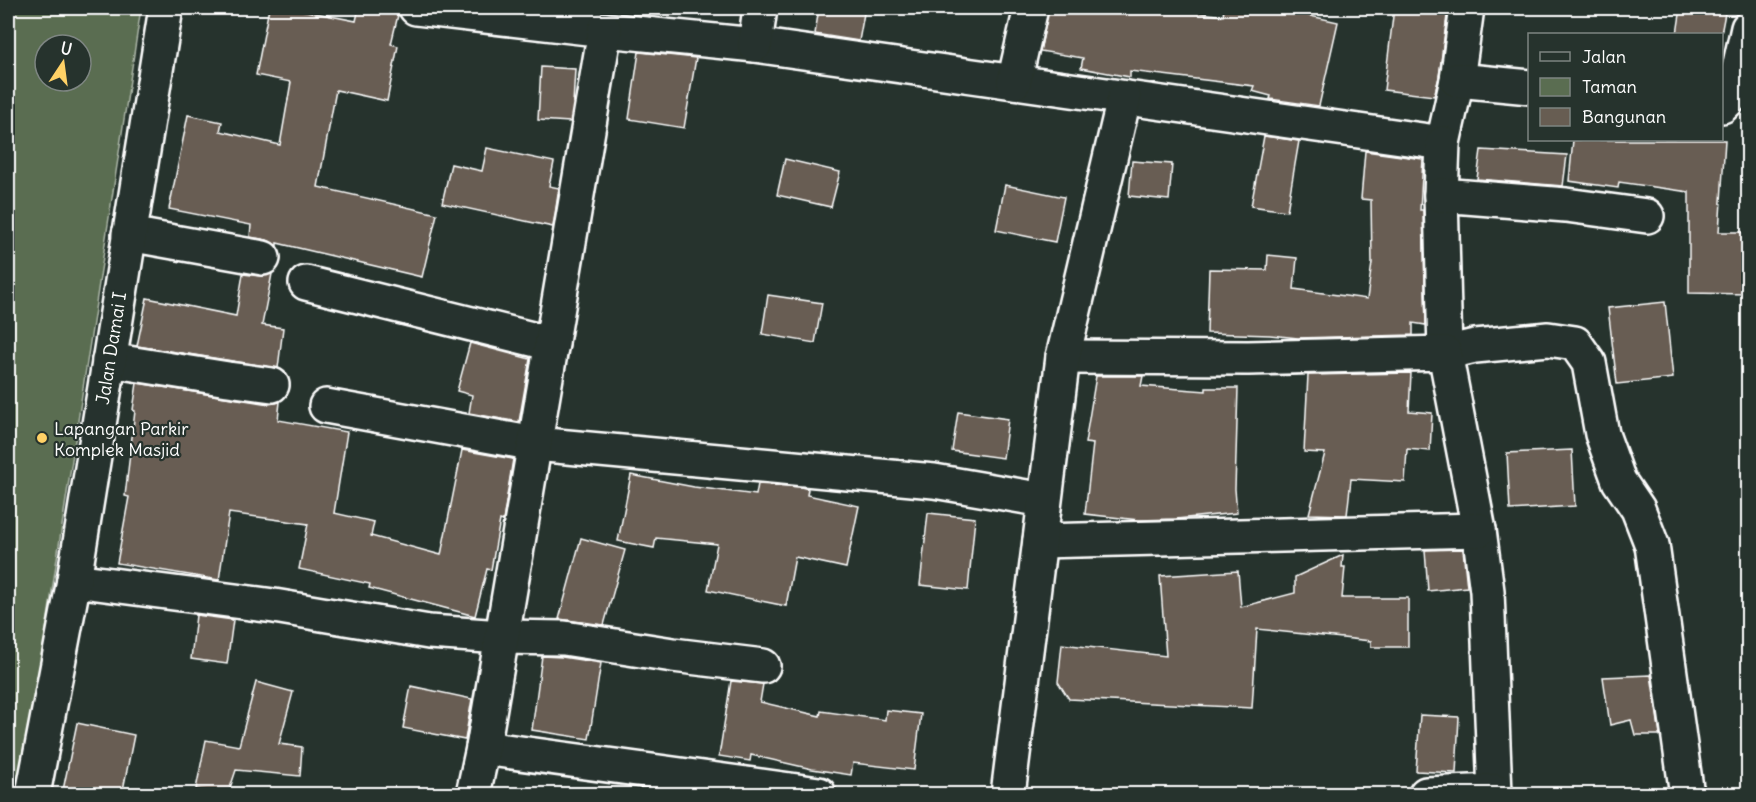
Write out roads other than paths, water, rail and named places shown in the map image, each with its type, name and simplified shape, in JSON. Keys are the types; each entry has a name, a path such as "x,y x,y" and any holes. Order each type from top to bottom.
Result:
{"street":[{"name":"Jalan Damai I","path":"33,795 74,580 166,8"},
{"path":"416,8 492,12 605,30 755,45 1443,143"},
{"path":"755,45 760,8"},
{"path":"1014,82 1031,8"},
{"path":"1426,795 1495,793 1487,591 1479,530 1445,353 1441,195 1443,143 1467,8"},
{"path":"1723,105 1733,95 1749,28"},
{"path":"473,795 483,748 605,30"},
{"path":"1456,80 1528,87"},
{"path":"1008,795 1063,357 1124,99"},
{"path":"1441,195 1566,205 1647,216"},
{"path":"129,234 263,258"},
{"path":"306,283 552,344"},
{"path":"1063,357 1248,358 1445,353 1475,346 1548,339 1575,343 1589,363 1602,434 1619,481 1638,509 1652,545 1688,795"},
{"path":"109,360 272,385"},
{"path":"326,405 535,444 934,481 1044,500"},
{"path":"1040,541 1479,530"},
{"path":"74,580 274,606 429,632 564,638 763,666"},
{"path":"483,748 819,795"}],"place":[{"name":"Lapangan Parkir Komplek Masjid","path":"42,438"}]}
